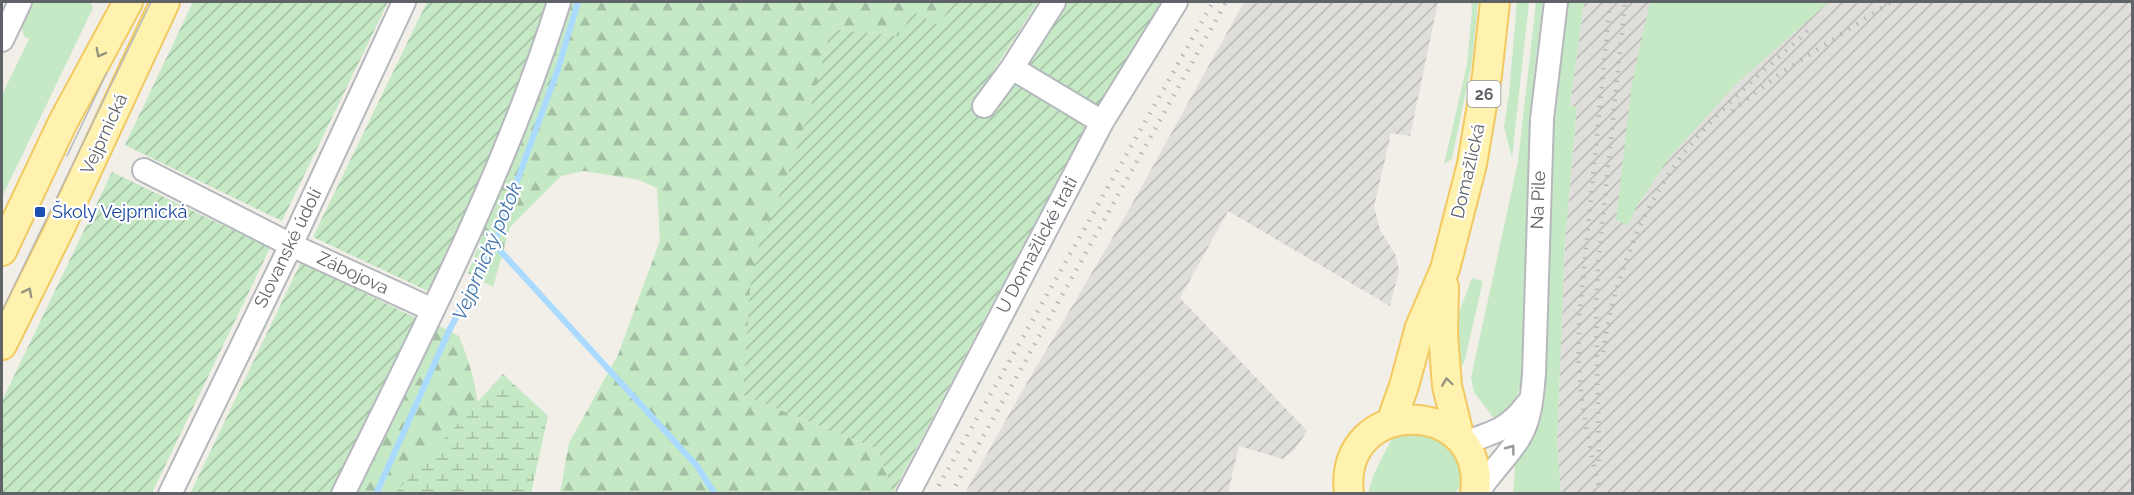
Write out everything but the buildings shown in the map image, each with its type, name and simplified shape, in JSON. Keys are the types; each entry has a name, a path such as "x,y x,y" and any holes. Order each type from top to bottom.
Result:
{"main road":[{"name":"Domažlická","path":"1391,422 1404,386 1420,327 1445,269 1472,164 1487,75 1495,2"},
{"name":"Vejprnická","path":"2,251 63,122 124,3"},
{"name":"Vejprnická","path":"2,345 59,230 161,10"},
{"name":"Domažlická","path":"1445,269 1443,334 1447,386 1462,441 1475,469 1476,494"},
{"path":"1349,494 1349,472 1359,447 1378,428 1391,422 1421,419 1435,422 1449,429 1462,441"}],"street":[{"path":"2,40 20,2"},
{"name":"Slovanské údolí","path":"170,494 291,245 404,2"},
{"path":"343,494 433,310 507,147 559,2"},
{"path":"984,106 1012,68 1054,2"},
{"name":"U Domažlické trati","path":"908,494 1102,122 1176,2"},
{"name":"Na Pile","path":"1476,494 1486,478 1521,436 1531,399 1534,374 1542,119 1556,2"},
{"name":"Vejprnická","path":"124,3 161,10"},
{"path":"1012,68 1102,122"},
{"name":"Zábojova","path":"144,170 291,245 433,310"},
{"path":"1462,441 1503,429 1517,418 1531,399"}],"shaded area":[{"path":"1244,2 1438,2 1410,136 1391,133 1374,207 1380,230 1395,254 1399,270 1390,306 1228,211 1180,298 1307,431 1295,449 1283,459 1239,446 1228,493 965,493 1127,213"},
{"path":"1584,2 2132,2 2132,493 1561,494 1557,443 1565,242 1577,107 1570,106"}],"green space":[{"path":"31,2 87,2 91,3 93,8 2,197 2,95 29,39 24,36 21,23"},
{"path":"193,2 388,2 282,221 125,145"},
{"path":"427,2 549,2 526,79 432,293 313,237"},
{"path":"570,2 954,2 938,26 898,36 831,29 811,109 787,176 743,395 878,449 893,493 560,493 569,443 618,355 660,240 657,188 639,180 584,171 561,176 510,227 493,287 468,273"},
{"path":"954,2 1038,2 973,102 989,113 1014,84 1086,126 893,493 878,449 743,395 750,288 757,250 787,176 810,109 831,29 898,36 914,12 938,25"},
{"path":"1065,2 1165,2 1101,104 1088,105 1026,64"},
{"path":"1471,2 1478,2 1472,61 1452,159 1444,164 1467,65"},
{"path":"1517,2 1529,2 1512,158 1504,127"},
{"path":"1536,2 1543,2 1534,75 1522,381 1512,403 1495,420 1474,392 1471,378 1518,162"},
{"path":"1568,2 1584,2 1570,106 1577,106 1565,242 1557,443 1561,493 1513,494 1515,469 1513,460 1524,449 1538,428 1543,407 1554,131"},
{"path":"1650,2 1829,2 1737,83 1669,158 1638,204 1628,226 1616,220 1632,82"},
{"path":"112,172 270,248 152,493 2,493 2,401"},
{"path":"301,262 418,319 334,493 190,494"},
{"path":"1472,278 1483,281 1464,363 1459,369 1456,320"},
{"path":"434,323 459,336 463,346 476,390 478,413 475,430 437,493 354,494"},
{"path":"503,374 548,416 531,493 395,493"},
{"path":"1405,433 1429,437 1446,445 1451,451 1465,482 1454,493 1368,494 1373,476 1393,436"}],"waterway":[{"name":"Vejprnický potok","path":"376,494 449,331 494,244 558,69 578,2"},
{"path":"494,244 697,466 715,494"}],"tram line":[{"path":"2,311 151,2"},
{"path":"67,156 107,72"}],"railway":[{"path":"934,494 1213,2"},
{"path":"951,494 1226,2"},
{"path":"1600,494 1582,398 1579,320 1610,2"},
{"path":"1599,461 1596,306 1598,265 1625,2"},
{"path":"1732,111 1781,73 1891,2"},
{"path":"1603,352 1623,268 1646,213 1660,188 1707,126 1751,82 1812,27"}],"place":[{"name":"Školy Vejprnická","path":"40,212"}]}
